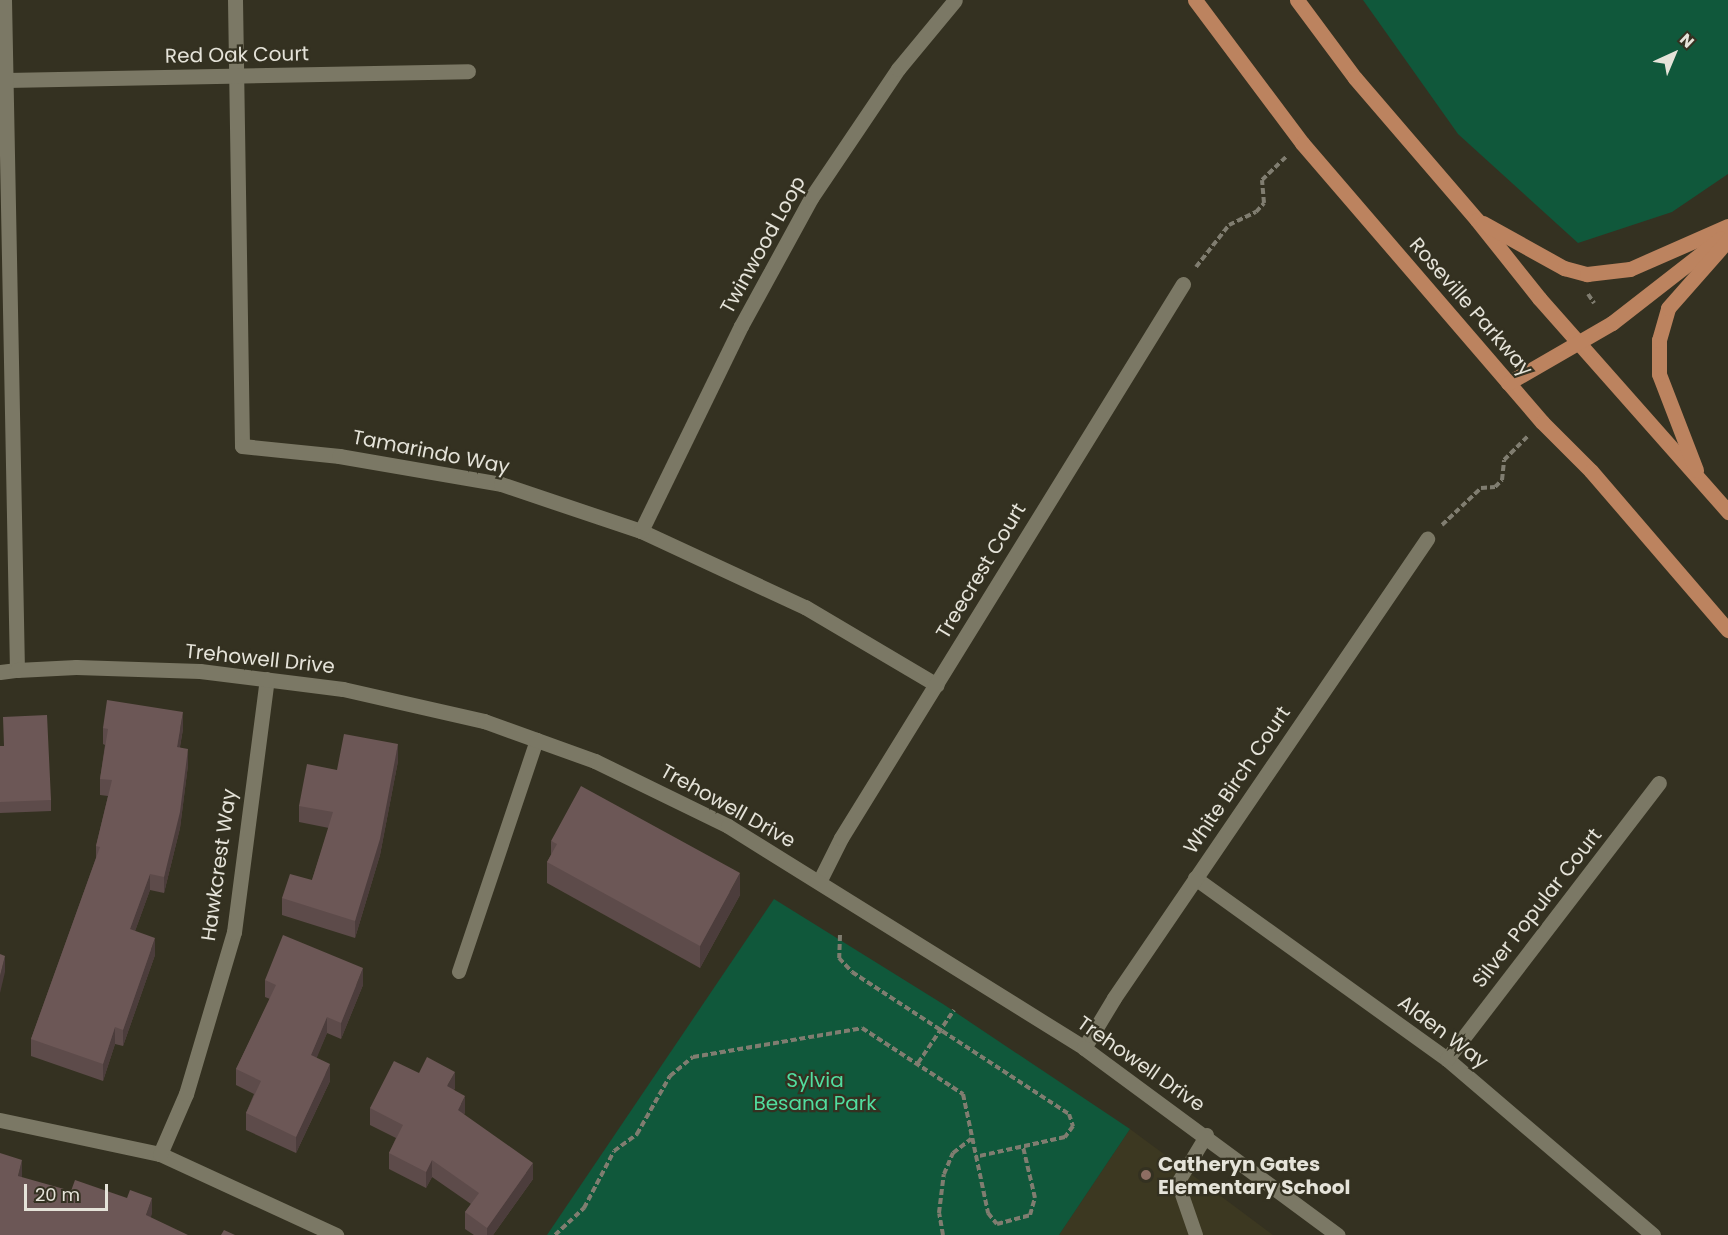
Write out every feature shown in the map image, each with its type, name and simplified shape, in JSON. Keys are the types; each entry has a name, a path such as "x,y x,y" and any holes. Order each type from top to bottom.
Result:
{"main road":[{"name":"Roseville Parkway","path":"1195,0 1302,143 1542,422 1591,471 1728,630"},
{"path":"1298,0 1355,78 1477,219 1578,344 1728,512"},
{"path":"1477,219 1563,268 1587,274 1630,269 1728,226"},
{"path":"1508,383 1612,323 1728,233"},
{"path":"1699,478 1659,374 1659,340 1668,308 1728,240"}],"street":[{"path":"4,0 3,62 6,80 3,99 16,670"},
{"path":"235,0 237,76"},
{"name":"Twinwood Loop","path":"641,531 741,326 811,198 898,69 955,0"},
{"name":"Red Oak Court","path":"6,80 468,71"},
{"name":"Tamarindo Way","path":"237,76 242,446 339,456 501,484 641,531 805,607 937,684"},
{"name":"Treecrest Court","path":"819,882 841,838 1182,284"},
{"name":"White Birch Court","path":"1084,1048 1195,878 1427,539"},
{"name":"Trehowell Drive","path":"0,672 76,667 200,671 414,702 537,740 652,786 728,826 1084,1048 1207,1136 1338,1235"},
{"name":"Hawkcrest Way","path":"160,1154 186,1094 234,932 267,679"},
{"name":"Silver Popular Court","path":"1447,1059 1659,783"},
{"name":"Alden Way","path":"1195,878 1447,1059 1653,1235"},
{"path":"0,1120 160,1154 336,1235"}],"lane":[{"path":"459,972 537,740"},
{"path":"1196,1235 1178,1183 1207,1136"}],"path":[{"path":"1182,284 1230,225 1256,212 1264,203 1262,180 1302,143"},
{"path":"1427,539 1481,488 1495,487 1502,480 1504,460 1542,422"},
{"path":"840,935 839,958 852,972 1069,1114 1073,1126 1065,1137 975,1157"},
{"path":"918,1063 954,1010"},
{"path":"555,1235 584,1209 597,1190 602,1170 614,1152 637,1134 670,1076 693,1057 862,1028 963,1094 988,1212 998,1224 1030,1215 1035,1198 1023,1147"},
{"path":"943,1235 939,1213 944,1174 953,1153 971,1139"}],"shaded area":[{"name":"Catheryn Gates Elementary School","path":"1130,1129 1222,1197 1273,1235 1059,1235"}],"green space":[{"path":"1363,0 1728,0 1728,174 1672,212 1578,243 1458,134"},
{"name":"Sylvia Besana Park","path":"774,899 943,1004 1130,1129 1059,1235 547,1235"}],"building":[{"path":"107,700 183,712 177,747 188,749 180,812 164,877 150,874 130,929 155,938 123,1030 115,1027 103,1064 31,1039 100,847 96,846 112,780 100,779 108,729 103,728"},
{"path":"47,715 51,800 0,802 0,746 4,746 3,717"},
{"path":"344,734 398,744 380,839 355,921 282,898 290,874 312,880 333,812 299,806 307,764 337,770"},
{"path":"581,786 740,873 700,946 547,862 557,844 551,841"},
{"path":"283,935 363,968 341,1023 327,1017 311,1055 330,1064 296,1137 246,1113 261,1081 236,1069 276,985 265,980"},
{"path":"0,954 5,956 0,976"},
{"path":"427,1057 455,1072 447,1086 465,1096 458,1110 533,1163 487,1228 465,1212 479,1193 432,1160 426,1172 389,1153 403,1125 370,1108 394,1061 419,1073"},
{"path":"0,1153 22,1160 18,1176 71,1191 75,1180 127,1198 130,1190 152,1198 146,1215 188,1235 0,1235"},
{"path":"224,1230 235,1235 221,1235"}],"place":[{"name":"Catheryn Gates Elementary School","path":"1146,1175"}]}
